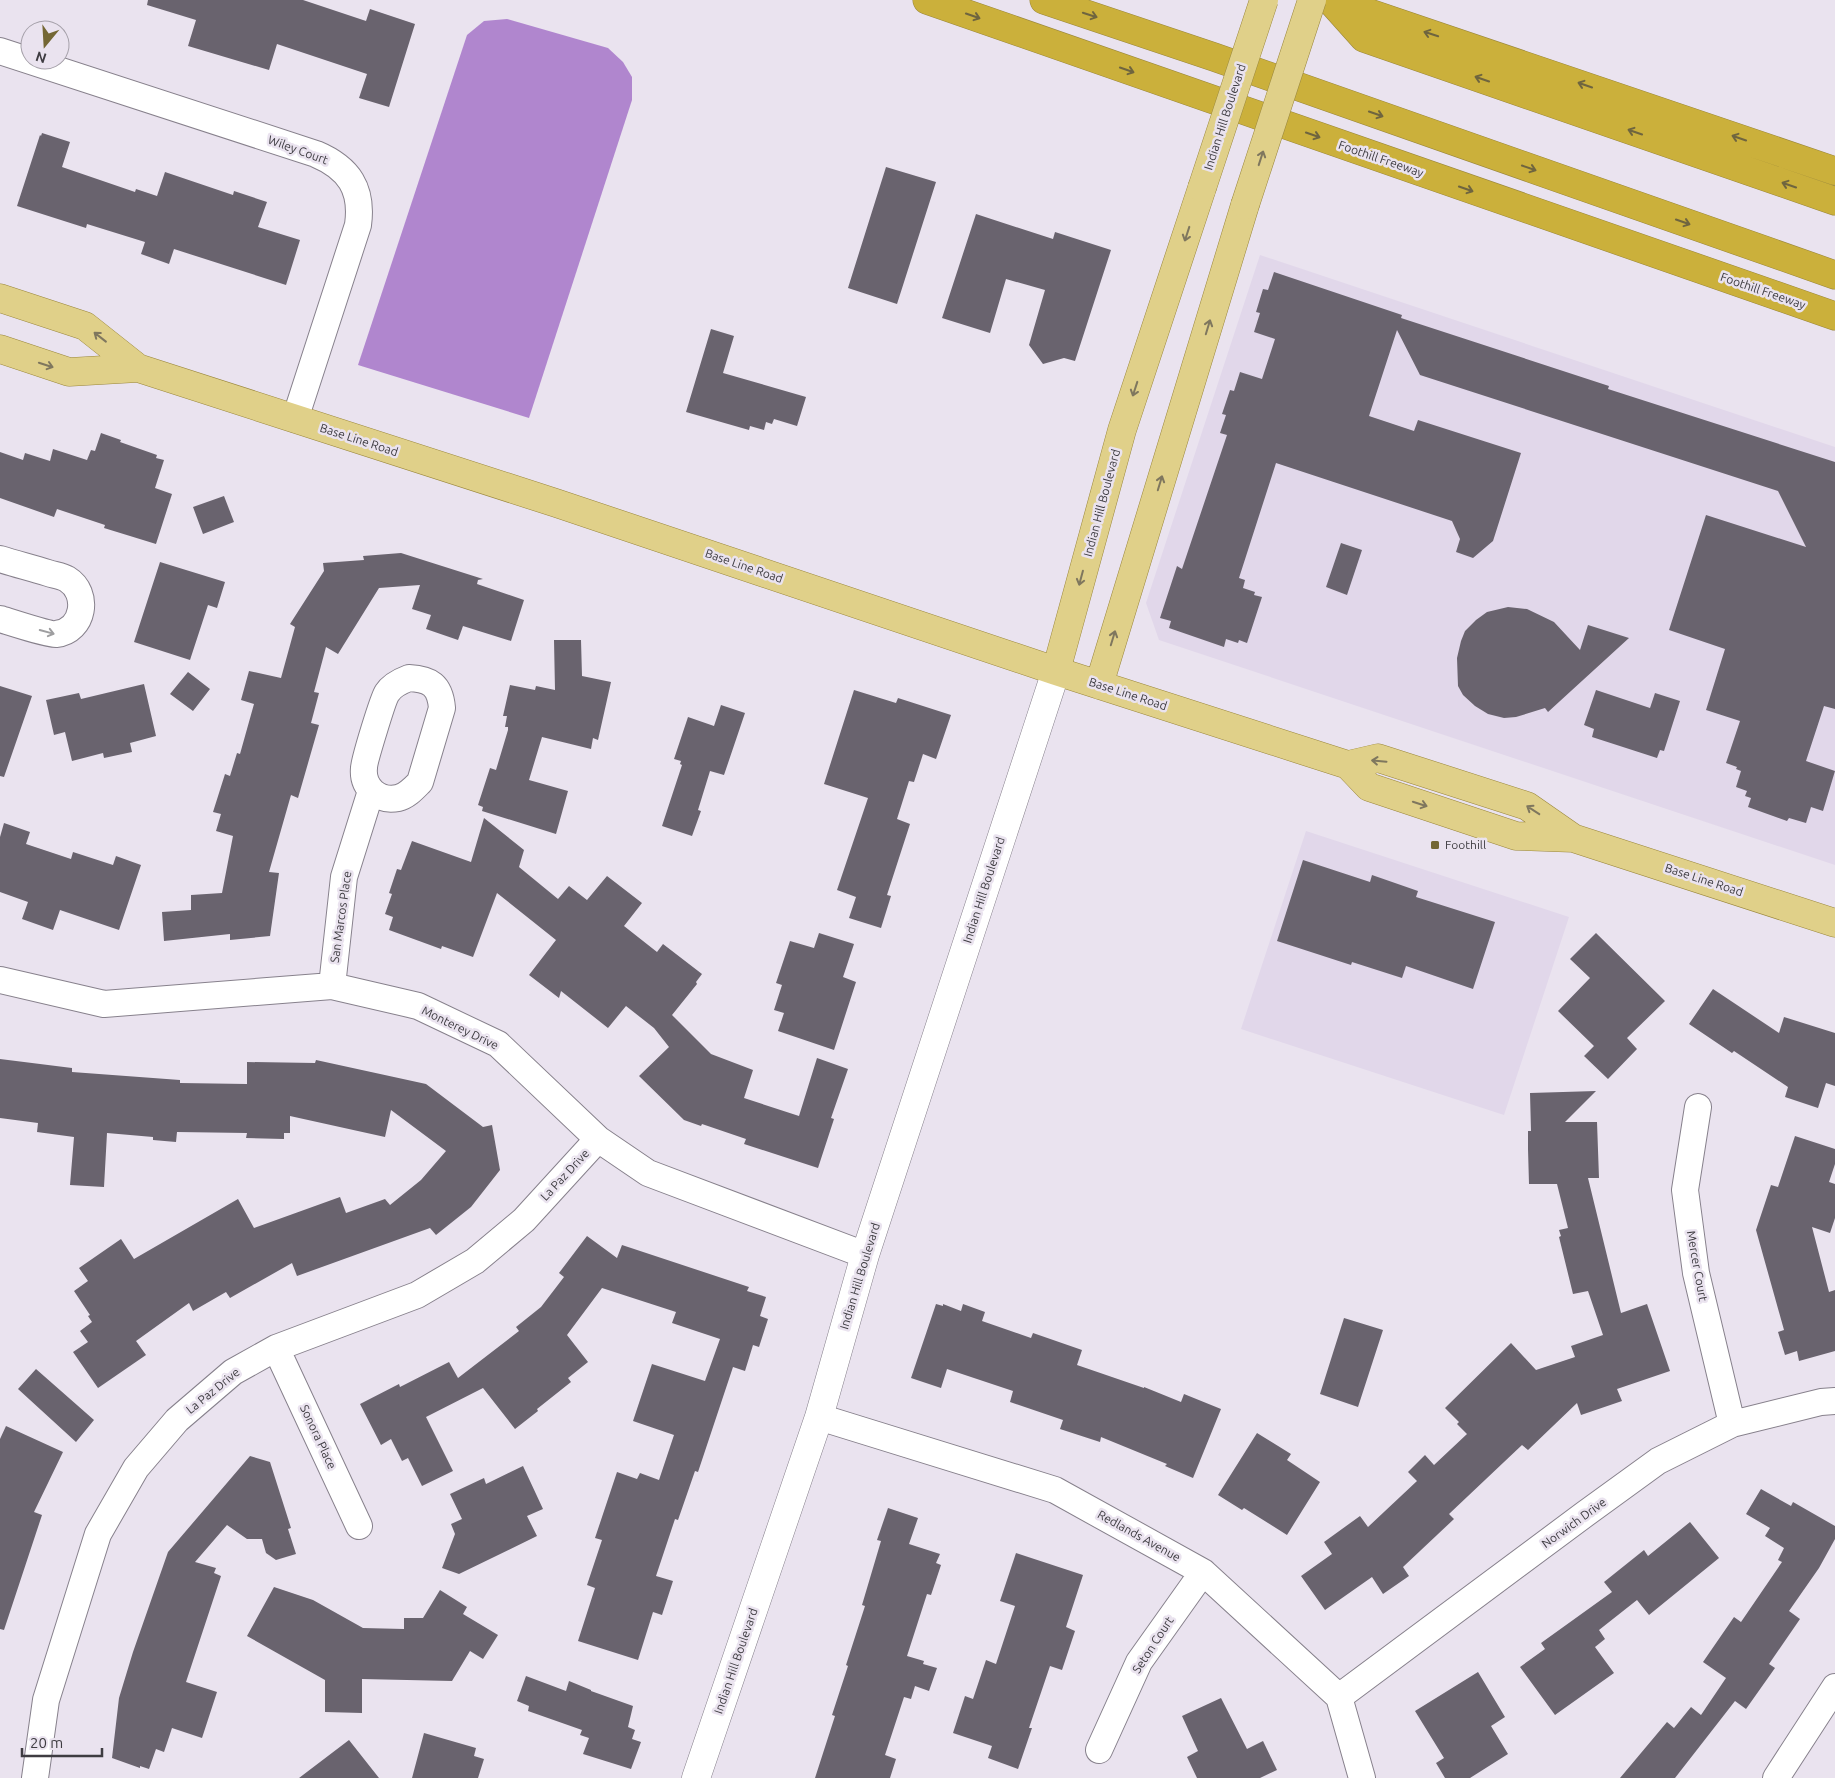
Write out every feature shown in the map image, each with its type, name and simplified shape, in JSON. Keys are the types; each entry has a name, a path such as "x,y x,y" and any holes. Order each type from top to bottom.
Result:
{"highway":[{"name":"Foothill Freeway","path":"927,0 1835,316"},
{"path":"1044,0 1214,57 1835,275"},
{"path":"1330,0 1835,170"},
{"path":"1330,0 1364,38 1835,201"}],"main road":[{"name":"Indian Hill Boulevard","path":"1056,671 1122,430 1264,0"},
{"path":"1099,685 1245,205 1312,0"},
{"name":"Base Line Road","path":"0,298 85,326 138,368 566,506 1056,671 1348,765 1378,758 1527,806 1573,838 1835,923"},
{"name":"Base Line Road","path":"0,350 69,372 138,368"}],"street":[{"name":"Wiley Court","path":"0,51 316,154 335,164 350,179 359,201 358,225 295,419"},
{"path":"0,559 66,579 76,588 81,600 81,612 77,622 68,630 55,635 0,619"},
{"name":"Indian Hill Boulevard","path":"696,1778 819,1417 865,1254 1056,671"},
{"name":"San Marcos Place","path":"332,986 344,877 370,791"},
{"name":"Monterey Drive","path":"0,980 104,1004 332,986 418,1006 498,1044 598,1139 648,1173 865,1254"},
{"name":"Mercer Court","path":"1698,1106 1685,1190 1696,1272 1732,1424"},
{"name":"La Paz Drive","path":"35,1778 46,1700 98,1534 136,1468 177,1420 233,1372 276,1348 417,1295 475,1261 524,1220 598,1139"},
{"name":"Sonora Place","path":"276,1348 359,1526"},
{"name":"Norwich Drive","path":"1339,1697 1658,1461 1732,1424 1821,1402 1835,1401"},
{"name":"Redlands Avenue","path":"819,1417 1054,1490 1203,1572 1339,1697"},
{"name":"Seton Court","path":"1099,1750 1139,1662 1203,1572"},
{"path":"1776,1778 1835,1687"},
{"path":"1339,1697 1362,1778"}],"shaded area":[{"path":"507,19 608,48 623,62 632,77 632,100 529,418 358,365 467,35 484,21"},
{"path":"1260,255 1835,447 1835,865 1159,640 1146,603"},
{"path":"1306,831 1569,917 1504,1115 1241,1029"}],"building":[{"path":"148,0 303,0 366,21 370,9 415,24 389,107 359,98 367,74 277,44 269,70 188,46 196,20 147,5"},
{"path":"42,133 70,142 62,167 135,192 136,189 157,196 165,172 233,195 234,191 267,202 258,227 300,240 286,285 174,249 169,264 141,254 145,242 87,224 86,228 17,206"},
{"path":"886,167 936,182 897,304 848,288"},
{"path":"976,214 1053,239 1055,232 1111,250 1075,361 1064,358 1043,364 1029,345 1045,290 1006,279 990,333 942,318"},
{"path":"1274,272 1402,315 1401,318 1609,386 1608,389 1835,462 1835,709 1824,706 1806,761 1835,771 1823,811 1811,807 1806,823 1789,818 1787,821 1748,807 1751,798 1745,796 1747,791 1736,787 1741,771 1736,769 1737,767 1726,763 1740,721 1706,710 1725,649 1669,630 1706,515 1806,547 1778,491 1420,375 1397,330 1369,416 1414,431 1418,420 1521,453 1493,541 1473,558 1456,552 1460,539 1452,521 1276,463 1239,578 1245,580 1243,588 1255,592 1254,595 1262,597 1247,643 1239,640 1238,643 1226,639 1224,647 1169,628 1171,621 1160,618 1177,566 1182,569 1227,435 1220,433 1226,415 1222,414 1230,390 1234,391 1240,372 1262,379 1275,339 1254,332 1260,313 1256,312 1263,289 1268,290"},
{"path":"711,329 734,336 723,373 806,397 797,426 774,419 772,424 766,422 764,430 750,426 749,430 686,412"},
{"path":"101,433 157,455 156,458 164,460 155,488 172,494 156,544 104,528 105,525 57,509 54,517 0,498 0,452 23,460 25,453 50,461 53,449 87,460 91,450 95,451"},
{"path":"224,496 234,522 203,534 193,507"},
{"path":"1341,543 1362,550 1347,595 1326,587"},
{"path":"401,553 483,579 478,580 477,584 524,600 511,641 463,626 458,640 426,629 431,615 412,609 420,585 379,588 338,654 326,647 314,692 319,693 311,723 319,725 298,798 291,795 269,872 279,873 270,936 230,940 230,934 164,941 162,912 191,910 191,895 222,893 233,836 216,831 221,814 213,812 225,774 230,776 237,753 240,754 254,704 241,700 249,671 281,678 295,627 290,624 324,571 323,563 364,560 363,556"},
{"path":"160,562 225,582 217,608 208,605 190,660 134,642"},
{"path":"1508,607 1527,609 1554,622 1580,650 1588,625 1629,638 1548,712 1545,708 1516,717 1504,718 1488,714 1463,695 1458,686 1457,658 1465,631 1476,620 1487,612"},
{"path":"554,640 581,640 582,676 611,682 598,740 593,738 591,749 542,737 529,780 568,791 556,834 482,811 483,807 478,805 490,768 496,770 508,730 508,727 505,727 507,716 503,716 510,685 535,690 536,686 555,690"},
{"path":"188,672 210,689 193,711 170,694"},
{"path":"144,684 156,736 130,743 132,752 104,758 103,753 72,761 65,732 54,735 46,700 79,693 81,699"},
{"path":"0,686 32,696 4,777 0,776"},
{"path":"854,690 896,703 898,698 951,715 936,759 923,754 914,782 909,781 897,819 910,824 887,895 891,896 881,928 849,918 856,897 837,890 868,798 824,784"},
{"path":"1596,690 1650,708 1655,693 1680,701 1664,751 1660,750 1657,758 1592,737 1594,729 1584,725"},
{"path":"721,705 745,713 724,775 710,771 698,810 701,811 692,836 662,826 682,765 680,764 681,761 674,759 688,717 714,726"},
{"path":"484,818 524,850 519,867 558,899 569,886 587,900 607,876 642,903 624,926 657,952 663,944 702,974 696,982 697,984 672,1015 711,1054 753,1070 744,1098 799,1116 817,1058 848,1069 831,1118 834,1119 818,1168 744,1144 746,1139 684,1120 639,1076 669,1047 654,1028 626,1006 608,1028 561,991 559,998 529,975 556,940 497,893 473,957 442,946 441,949 389,930 393,917 385,914 392,894 389,893 397,869 401,870 412,841 471,862"},
{"path":"4,823 30,832 26,844 71,859 73,852 113,865 116,856 141,865 119,930 60,910 53,930 22,919 28,902 0,892 0,837"},
{"path":"1303,860 1370,882 1372,875 1418,891 1416,897 1495,922 1473,989 1406,966 1402,978 1352,962 1351,965 1277,941"},
{"path":"819,933 854,944 843,977 856,982 834,1050 778,1031 784,1013 774,1010 782,985 776,983 790,941 814,948"},
{"path":"1596,933 1665,1001 1627,1038 1637,1049 1608,1079 1584,1056 1594,1046 1558,1011 1590,978 1570,959"},
{"path":"1713,989 1779,1033 1784,1017 1835,1033 1835,1086 1826,1083 1818,1108 1785,1097 1788,1087 1689,1024"},
{"path":"0,1059 72,1068 72,1072 180,1080 180,1083 247,1084 247,1062 315,1063 316,1060 426,1084 483,1127 492,1125 500,1170 471,1207 436,1235 430,1228 297,1276 292,1263 230,1298 226,1292 193,1311 189,1303 136,1341 146,1355 98,1388 73,1352 88,1342 80,1331 92,1322 88,1316 90,1315 74,1291 88,1281 79,1268 121,1239 134,1259 238,1199 254,1228 340,1197 346,1213 385,1199 390,1205 421,1180 446,1151 391,1110 385,1137 290,1116 290,1133 284,1133 284,1139 246,1138 247,1133 177,1132 176,1142 153,1140 153,1137 107,1133 104,1187 70,1185 74,1137 37,1132 38,1123 0,1118"},
{"path":"1596,1091 1565,1122 1597,1122 1599,1178 1588,1178 1621,1313 1647,1304 1670,1371 1617,1389 1622,1401 1581,1415 1577,1403 1528,1450 1522,1445 1449,1514 1454,1519 1403,1567 1409,1576 1383,1594 1372,1577 1325,1610 1301,1576 1332,1554 1324,1542 1360,1516 1368,1527 1417,1481 1408,1472 1425,1455 1434,1465 1467,1434 1457,1424 1459,1422 1445,1408 1511,1343 1536,1370 1575,1357 1571,1346 1603,1335 1588,1291 1573,1294 1559,1237 1561,1236 1559,1230 1568,1228 1557,1184 1529,1184 1528,1131 1531,1131 1530,1093"},
{"path":"1795,1136 1835,1149 1835,1164 1829,1182 1835,1184 1835,1218 1830,1233 1812,1227 1829,1292 1835,1290 1835,1351 1799,1361 1797,1351 1785,1355 1778,1332 1784,1330 1756,1230 1771,1185 1778,1187"},
{"path":"587,1236 617,1258 622,1245 749,1287 747,1291 766,1297 760,1316 768,1319 759,1347 753,1345 745,1371 733,1367 698,1472 695,1471 678,1520 675,1519 656,1576 673,1581 662,1615 653,1612 638,1660 578,1641 595,1588 587,1585 602,1540 595,1538 617,1472 637,1479 640,1473 659,1480 674,1435 633,1421 652,1364 705,1381 720,1339 672,1323 676,1312 602,1288 567,1335 588,1362 568,1378 571,1382 515,1429 483,1388 426,1417 453,1471 422,1486 408,1458 402,1461 391,1439 381,1445 360,1404 399,1384 400,1387 449,1362 458,1378 519,1331 516,1327 541,1307 564,1277 559,1273"},
{"path":"936,1304 943,1306 943,1304 961,1311 963,1304 985,1312 982,1321 1031,1338 1033,1333 1082,1350 1077,1365 1144,1387 1181,1402 1184,1394 1221,1409 1193,1478 1165,1466 1167,1464 1101,1437 1100,1442 1060,1429 1063,1420 1010,1402 1013,1391 947,1369 941,1388 911,1378"},
{"path":"1344,1318 1383,1330 1358,1407 1320,1394"},
{"path":"36,1369 94,1420 76,1442 18,1389"},
{"path":"6,1426 63,1452 34,1512 42,1515 4,1630 0,1629 0,1439"},
{"path":"1257,1433 1291,1454 1287,1460 1320,1482 1287,1535 1244,1508 1242,1510 1218,1495"},
{"path":"250,1456 270,1462 291,1528 288,1529 296,1554 276,1560 266,1553 262,1539 247,1539 227,1525 195,1562 216,1568 214,1573 221,1576 186,1682 217,1692 202,1738 172,1728 164,1752 156,1749 149,1769 140,1766 140,1768 112,1758 119,1698 168,1552"},
{"path":"523,1466 543,1509 527,1516 537,1536 459,1574 442,1568 455,1534 451,1524 462,1519 450,1494 484,1478 486,1484"},
{"path":"1761,1489 1791,1506 1793,1502 1835,1526 1835,1539 1819,1568 1789,1611 1800,1619 1769,1664 1775,1668 1746,1709 1735,1701 1675,1778 1620,1778 1667,1722 1674,1728 1691,1707 1701,1715 1726,1678 1703,1662 1734,1617 1741,1622 1782,1562 1778,1560 1784,1548 1765,1536 1770,1528 1746,1514"},
{"path":"888,1508 918,1518 909,1544 940,1554 936,1563 941,1565 931,1595 927,1594 907,1656 924,1661 923,1664 937,1668 929,1691 915,1686 911,1699 904,1697 885,1755 896,1759 890,1778 815,1778 835,1716 832,1715 865,1606 862,1605 881,1541 877,1540"},
{"path":"1690,1522 1719,1558 1649,1615 1637,1600 1599,1630 1605,1639 1595,1647 1614,1673 1555,1715 1520,1667 1545,1649 1541,1643 1612,1592 1604,1582 1644,1550 1648,1556"},
{"path":"1016,1553 1083,1575 1066,1627 1075,1631 1062,1670 1050,1666 1029,1728 1032,1728 1018,1769 988,1758 992,1746 953,1733 965,1696 973,1699 986,1660 996,1664 1015,1606 1000,1601"},
{"path":"274,1587 313,1600 363,1628 404,1629 404,1618 423,1618 440,1590 467,1607 463,1614 498,1635 483,1659 470,1651 452,1681 362,1679 362,1713 325,1712 325,1680 247,1636"},
{"path":"1478,1672 1505,1717 1491,1726 1508,1754 1470,1778 1445,1778 1436,1763 1444,1758 1415,1711"},
{"path":"526,1676 566,1691 569,1681 633,1706 628,1727 635,1730 632,1739 641,1742 631,1769 583,1754 589,1738 580,1735 582,1730 528,1711 529,1706 517,1701"},
{"path":"1221,1698 1247,1749 1263,1741 1277,1770 1260,1778 1197,1778 1187,1757 1198,1751 1182,1716"},
{"path":"424,1733 476,1748 474,1756 484,1759 478,1778 412,1778"},
{"path":"349,1740 379,1778 299,1778"}],"place":[{"name":"Foothill","path":"1435,845"}]}
